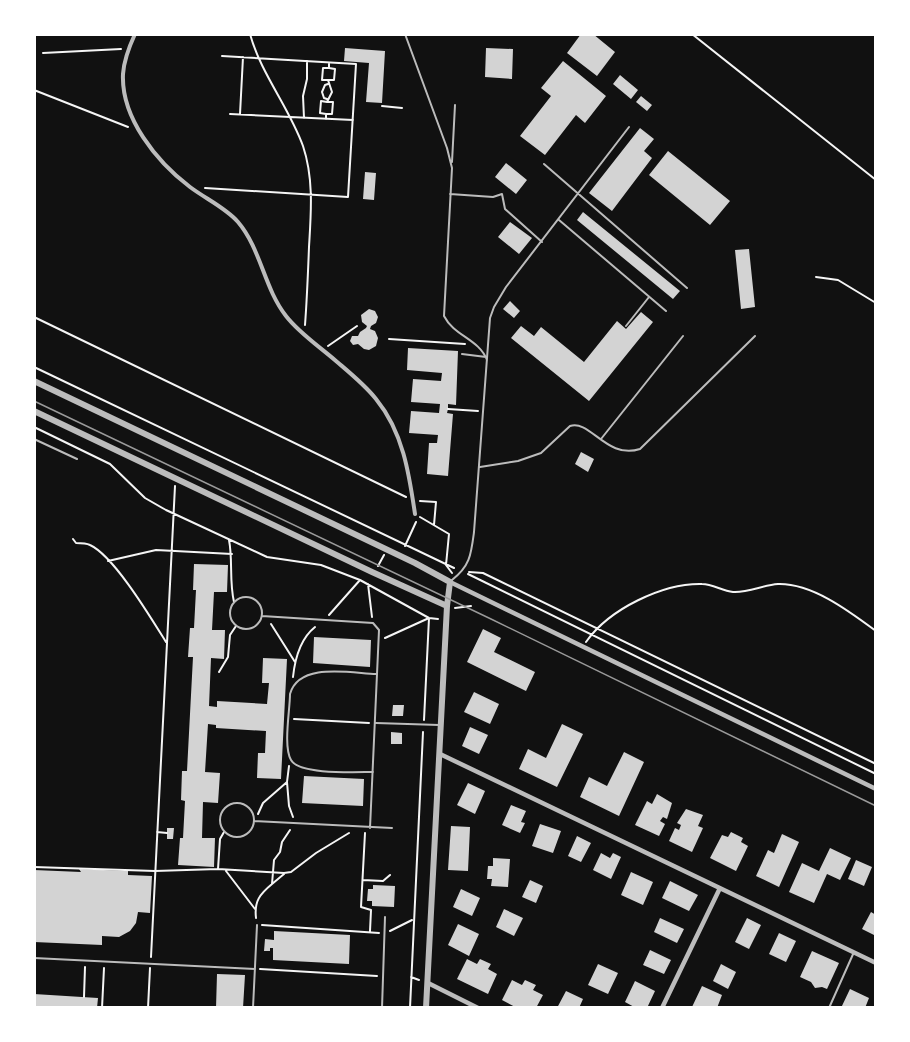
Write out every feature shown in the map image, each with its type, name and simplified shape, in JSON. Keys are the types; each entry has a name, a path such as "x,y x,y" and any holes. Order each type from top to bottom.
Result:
{"street":[{"path":"135,34 124,65 124,84 129,106 139,131 164,164 190,188 238,222 289,320 366,388 386,412 404,454 417,515"},
{"path":"34,381 387,550 876,789"},
{"path":"34,411 447,606"},
{"path":"426,1008 450,582"},
{"path":"440,754 876,963"},
{"path":"662,1008 720,888"},
{"path":"428,983 478,1008"}],"lane":[{"path":"405,34 452,168"},
{"path":"455,105 444,316 452,329 477,345 486,357 487,363"},
{"path":"450,582 463,572 469,559 473,539 490,318 502,292 629,127"},
{"path":"544,164 687,288"},
{"path":"449,194 493,197 502,194 505,209 542,242"},
{"path":"559,220 666,311"},
{"path":"626,326 649,297"},
{"path":"601,440 683,336"},
{"path":"480,467 518,461 541,453 570,426 574,425 582,427 610,447 623,451 642,447 755,336"},
{"path":"462,354 486,357"},
{"path":"34,439 77,459"},
{"path":"244,597 254,598 261,606 265,616 252,628 244,629 236,626 230,614 234,602 244,597"},
{"path":"265,616 373,623 379,630 370,828"},
{"path":"373,772 306,769 295,765 290,759 288,747 290,694 292,686 301,677 311,672 378,674"},
{"path":"375,723 442,725"},
{"path":"231,804 243,805 254,817 248,833 236,837 224,832 220,820 221,813 231,804"},
{"path":"254,821 392,828"},
{"path":"382,1008 386,917"},
{"path":"253,1008 257,925"},
{"path":"829,1008 854,952"},
{"path":"34,958 255,969"}],"path":[{"path":"250,34 258,58 277,90 303,148 309,173 312,194 305,334"},
{"path":"692,34 876,180"},
{"path":"43,53 129,48"},
{"path":"190,188 348,197 356,64 222,56"},
{"path":"240,114 243,57"},
{"path":"304,118 303,96 308,79 308,61"},
{"path":"329,68 330,63"},
{"path":"327,101 322,92 328,82 334,80 335,69 323,68 322,80 328,82 332,92 327,101"},
{"path":"34,90 139,131"},
{"path":"327,101 333,102 332,114 320,113 321,102 327,101"},
{"path":"382,106 402,108"},
{"path":"230,114 353,120"},
{"path":"326,114 326,119"},
{"path":"816,277 838,280 876,303"},
{"path":"34,317 413,501 436,502 434,525"},
{"path":"323,350 357,326"},
{"path":"389,339 477,345"},
{"path":"34,367 405,546 446,565 449,534 417,515 405,546"},
{"path":"448,409 484,411"},
{"path":"34,427 106,462 122,473 149,501 174,514 272,559 321,565 361,581 429,618"},
{"path":"148,1008 175,478"},
{"path":"73,539 76,543 93,547 108,561 137,596 166,642"},
{"path":"292,686 295,662 306,635 379,566 392,539"},
{"path":"229,540 232,554 231,588 234,602"},
{"path":"108,561 156,550 232,554"},
{"path":"463,572 483,573 876,764"},
{"path":"463,572 876,774"},
{"path":"368,584 373,623"},
{"path":"583,646 592,634 621,611 652,594 680,585 708,584 732,592 779,584 811,590 849,611 876,631"},
{"path":"455,608 471,606"},
{"path":"265,616 295,662"},
{"path":"380,641 429,618"},
{"path":"424,717 429,618"},
{"path":"219,672 228,657 230,635 236,626"},
{"path":"299,719 375,723"},
{"path":"410,1008 423,733"},
{"path":"272,884 274,860 280,852 282,842 295,824 287,782 290,759"},
{"path":"254,817 257,816 263,803 287,782"},
{"path":"34,867 155,871 218,869 284,873 291,872 316,853 359,827"},
{"path":"365,827 361,907 371,910 370,932"},
{"path":"157,832 167,833"},
{"path":"218,869 220,839 224,832"},
{"path":"225,870 255,909"},
{"path":"284,873 261,893 255,909 257,925 385,933 413,920"},
{"path":"363,880 383,881 390,875"},
{"path":"84,997 86,961"},
{"path":"102,1008 104,962"},
{"path":"255,969 383,976"}],"building":[{"path":"581,34 593,34 615,52 597,76 567,53"},
{"path":"345,48 385,51 382,103 366,102 369,63 344,61"},
{"path":"486,48 513,49 512,79 485,77"},
{"path":"563,61 606,96 585,123 576,115 545,155 520,136 551,96 541,88"},
{"path":"620,75 638,90 631,99 613,84"},
{"path":"641,96 652,105 647,111 636,102"},
{"path":"640,128 654,139 644,151 652,158 612,211 589,193"},
{"path":"668,151 730,201 710,225 649,175"},
{"path":"506,163 527,180 516,194 495,177"},
{"path":"365,172 376,173 374,200 363,199"},
{"path":"583,212 680,291 673,299 577,220"},
{"path":"510,222 532,238 519,254 498,237"},
{"path":"749,249 755,307 741,309 735,250"},
{"path":"510,301 520,311 514,318 503,309"},
{"path":"369,309 375,311 378,317 370,329 375,331 378,338 376,346 369,350 358,344 353,345 350,341 352,336 358,336 366,328 361,315"},
{"path":"641,312 653,322 589,401 511,338 521,326 534,336 541,327 584,362 617,321 626,329"},
{"path":"408,348 458,351 456,405 448,404 447,413 453,414 448,476 427,474 429,443 437,443 438,435 409,433 411,411 439,413 440,404 411,402 413,379 441,381 442,373 407,370"},
{"path":"581,452 594,459 588,472 575,464"},
{"path":"194,564 228,565 227,592 214,592 212,630 225,630 224,659 211,658 209,706 217,707 217,701 267,704 269,683 262,683 263,658 287,659 281,779 257,778 258,753 265,753 266,731 216,728 216,725 208,724 205,772 220,773 218,803 203,802 202,838 215,838 214,867 178,865 180,838 183,838 185,801 181,800 182,771 187,771 193,657 188,657 190,628 194,628 196,590 193,590"},
{"path":"483,629 501,638 494,652 535,672 526,691 467,662"},
{"path":"314,637 371,640 370,667 313,663"},
{"path":"474,692 499,704 490,724 464,712"},
{"path":"393,705 404,705 403,716 392,716"},
{"path":"562,724 583,734 557,787 519,769 528,749 546,758"},
{"path":"470,727 488,735 479,754 462,746"},
{"path":"391,732 402,733 402,744 391,744"},
{"path":"624,752 644,762 619,816 580,797 589,777 607,786"},
{"path":"304,776 364,779 363,806 302,803"},
{"path":"468,783 485,791 475,814 457,805"},
{"path":"657,794 672,803 667,819 663,817 660,821 665,824 659,836 635,825 647,801 652,804"},
{"path":"511,805 526,811 521,822 525,823 520,833 502,825"},
{"path":"686,809 703,815 698,826 703,828 692,852 669,841 675,828 679,830 681,825 677,823"},
{"path":"540,824 561,831 553,853 532,846"},
{"path":"451,826 470,827 468,871 448,870"},
{"path":"167,828 174,828 173,839 167,839"},
{"path":"731,832 743,838 741,842 748,846 736,871 710,858 722,835 728,837"},
{"path":"782,834 799,842 779,887 756,876 768,850 774,853"},
{"path":"577,836 591,843 581,862 568,856"},
{"path":"830,848 851,858 840,880 827,874 814,903 789,892 802,863 819,871"},
{"path":"601,853 610,858 613,853 621,857 611,879 593,870"},
{"path":"493,858 510,859 508,887 491,886 492,879 487,879 488,866 493,866"},
{"path":"856,860 872,867 864,886 848,879"},
{"path":"79,869 128,871 128,875 152,876 150,913 138,912 136,923 130,931 119,937 102,936 102,945 34,942 34,870 81,872"},
{"path":"631,872 653,882 643,905 621,895"},
{"path":"530,880 543,886 536,903 522,897"},
{"path":"670,881 698,895 689,911 662,898"},
{"path":"373,885 395,886 394,907 372,906 372,901 367,901 368,889 373,889"},
{"path":"461,889 480,898 472,916 453,907"},
{"path":"504,909 523,918 514,936 496,927"},
{"path":"871,912 876,915 876,936 862,929"},
{"path":"660,918 684,929 677,943 654,932"},
{"path":"747,918 761,925 749,949 735,942"},
{"path":"458,924 479,934 469,956 448,945"},
{"path":"274,931 350,935 349,964 273,960 273,948 270,948 270,951 264,951 265,939 274,940"},
{"path":"779,933 796,941 786,962 769,954"},
{"path":"650,950 671,960 664,974 643,965"},
{"path":"812,951 839,963 827,989 815,988 811,982 800,977"},
{"path":"467,959 477,964 480,959 491,964 488,969 497,974 488,994 457,979"},
{"path":"598,964 618,973 608,994 588,985"},
{"path":"721,964 736,972 728,989 713,981"},
{"path":"217,974 245,975 243,1008 216,1008"},
{"path":"512,980 522,985 525,980 536,985 533,990 543,995 536,1008 517,1008 502,1000"},
{"path":"635,981 655,991 647,1008 636,1008 625,1002"},
{"path":"702,986 722,995 717,1008 692,1007"},
{"path":"850,989 869,998 865,1008 841,1008"},
{"path":"566,991 583,999 579,1008 557,1008"},
{"path":"34,994 98,998 97,1008 34,1008"}],"tram line":[{"path":"34,401 876,806"}]}
